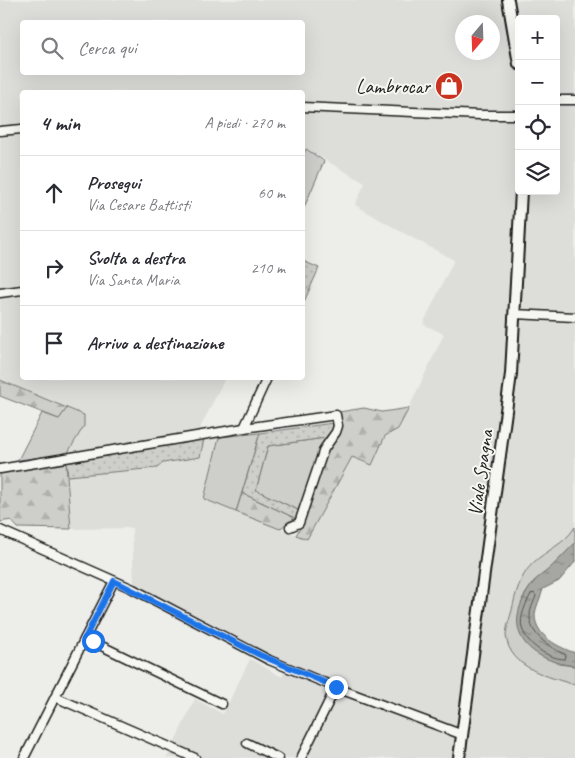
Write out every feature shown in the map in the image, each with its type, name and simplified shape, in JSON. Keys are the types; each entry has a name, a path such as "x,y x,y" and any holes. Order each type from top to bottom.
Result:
{"street":[{"path":"508,0 518,60"},
{"path":"560,100 575,100"},
{"path":"305,106 515,116"},
{"path":"0,131 20,129"},
{"name":"Viale Spagna","path":"459,758 510,374 521,195"},
{"path":"0,293 20,290"},
{"path":"514,314 575,317"},
{"path":"244,428 266,380"},
{"path":"0,468 336,415 338,426 336,432 324,449 299,523 290,527"},
{"path":"0,530 114,581 264,657 336,687 463,735"},
{"path":"24,758 114,581"},
{"path":"85,638 222,704"},
{"path":"301,758 336,687"},
{"path":"55,697 196,758"},
{"path":"247,743 278,758"}],"shaded area":[{"path":"0,0 575,0 575,527 569,537 531,564 524,574 514,599 506,635 536,671 575,685 575,758 167,758 195,699 223,714 250,659 282,677 287,665 134,586 132,528 71,529 68,476 157,468 163,463 199,457 204,440 68,462 67,454 84,426 84,415 0,380"}],"green space":[{"path":"306,149 324,161 305,205"},
{"path":"305,262 319,268 305,300"},
{"path":"0,380 67,408 59,419 0,396"},
{"path":"67,408 84,415 84,426 67,454 18,460 42,413 59,419"},
{"path":"364,408 382,412 409,408 398,429 385,436 372,465 352,457 307,539 296,535 302,525 328,450 340,432 342,426 339,412"},
{"path":"333,423 333,429 325,438 268,446 256,490 300,511 297,519 242,493 260,433"},
{"path":"260,433 236,512 204,499 219,437"},
{"path":"325,438 300,511 256,490 268,446"},
{"path":"204,439 200,457 163,463 157,468 68,476 66,462"},
{"path":"66,462 71,529 18,528 11,520 0,522 0,472 32,465"},
{"path":"242,493 297,519 289,521 280,529 236,512"},
{"path":"575,527 575,543 551,568 534,581 522,599 558,664 575,666 575,685 543,675 523,664 509,647 506,636 516,592 524,574 537,559 566,538"}],"water":[{"path":"575,543 575,562 559,581 543,589 535,616 539,630 549,640 575,653 575,666 557,663 531,649 522,639 518,627 518,614 523,599 533,583"}],"place":[{"name":"Lambrocar","path":"449,86"}],"route":[{"path":"93,641 85,638 114,581 260,655 336,687"}]}
